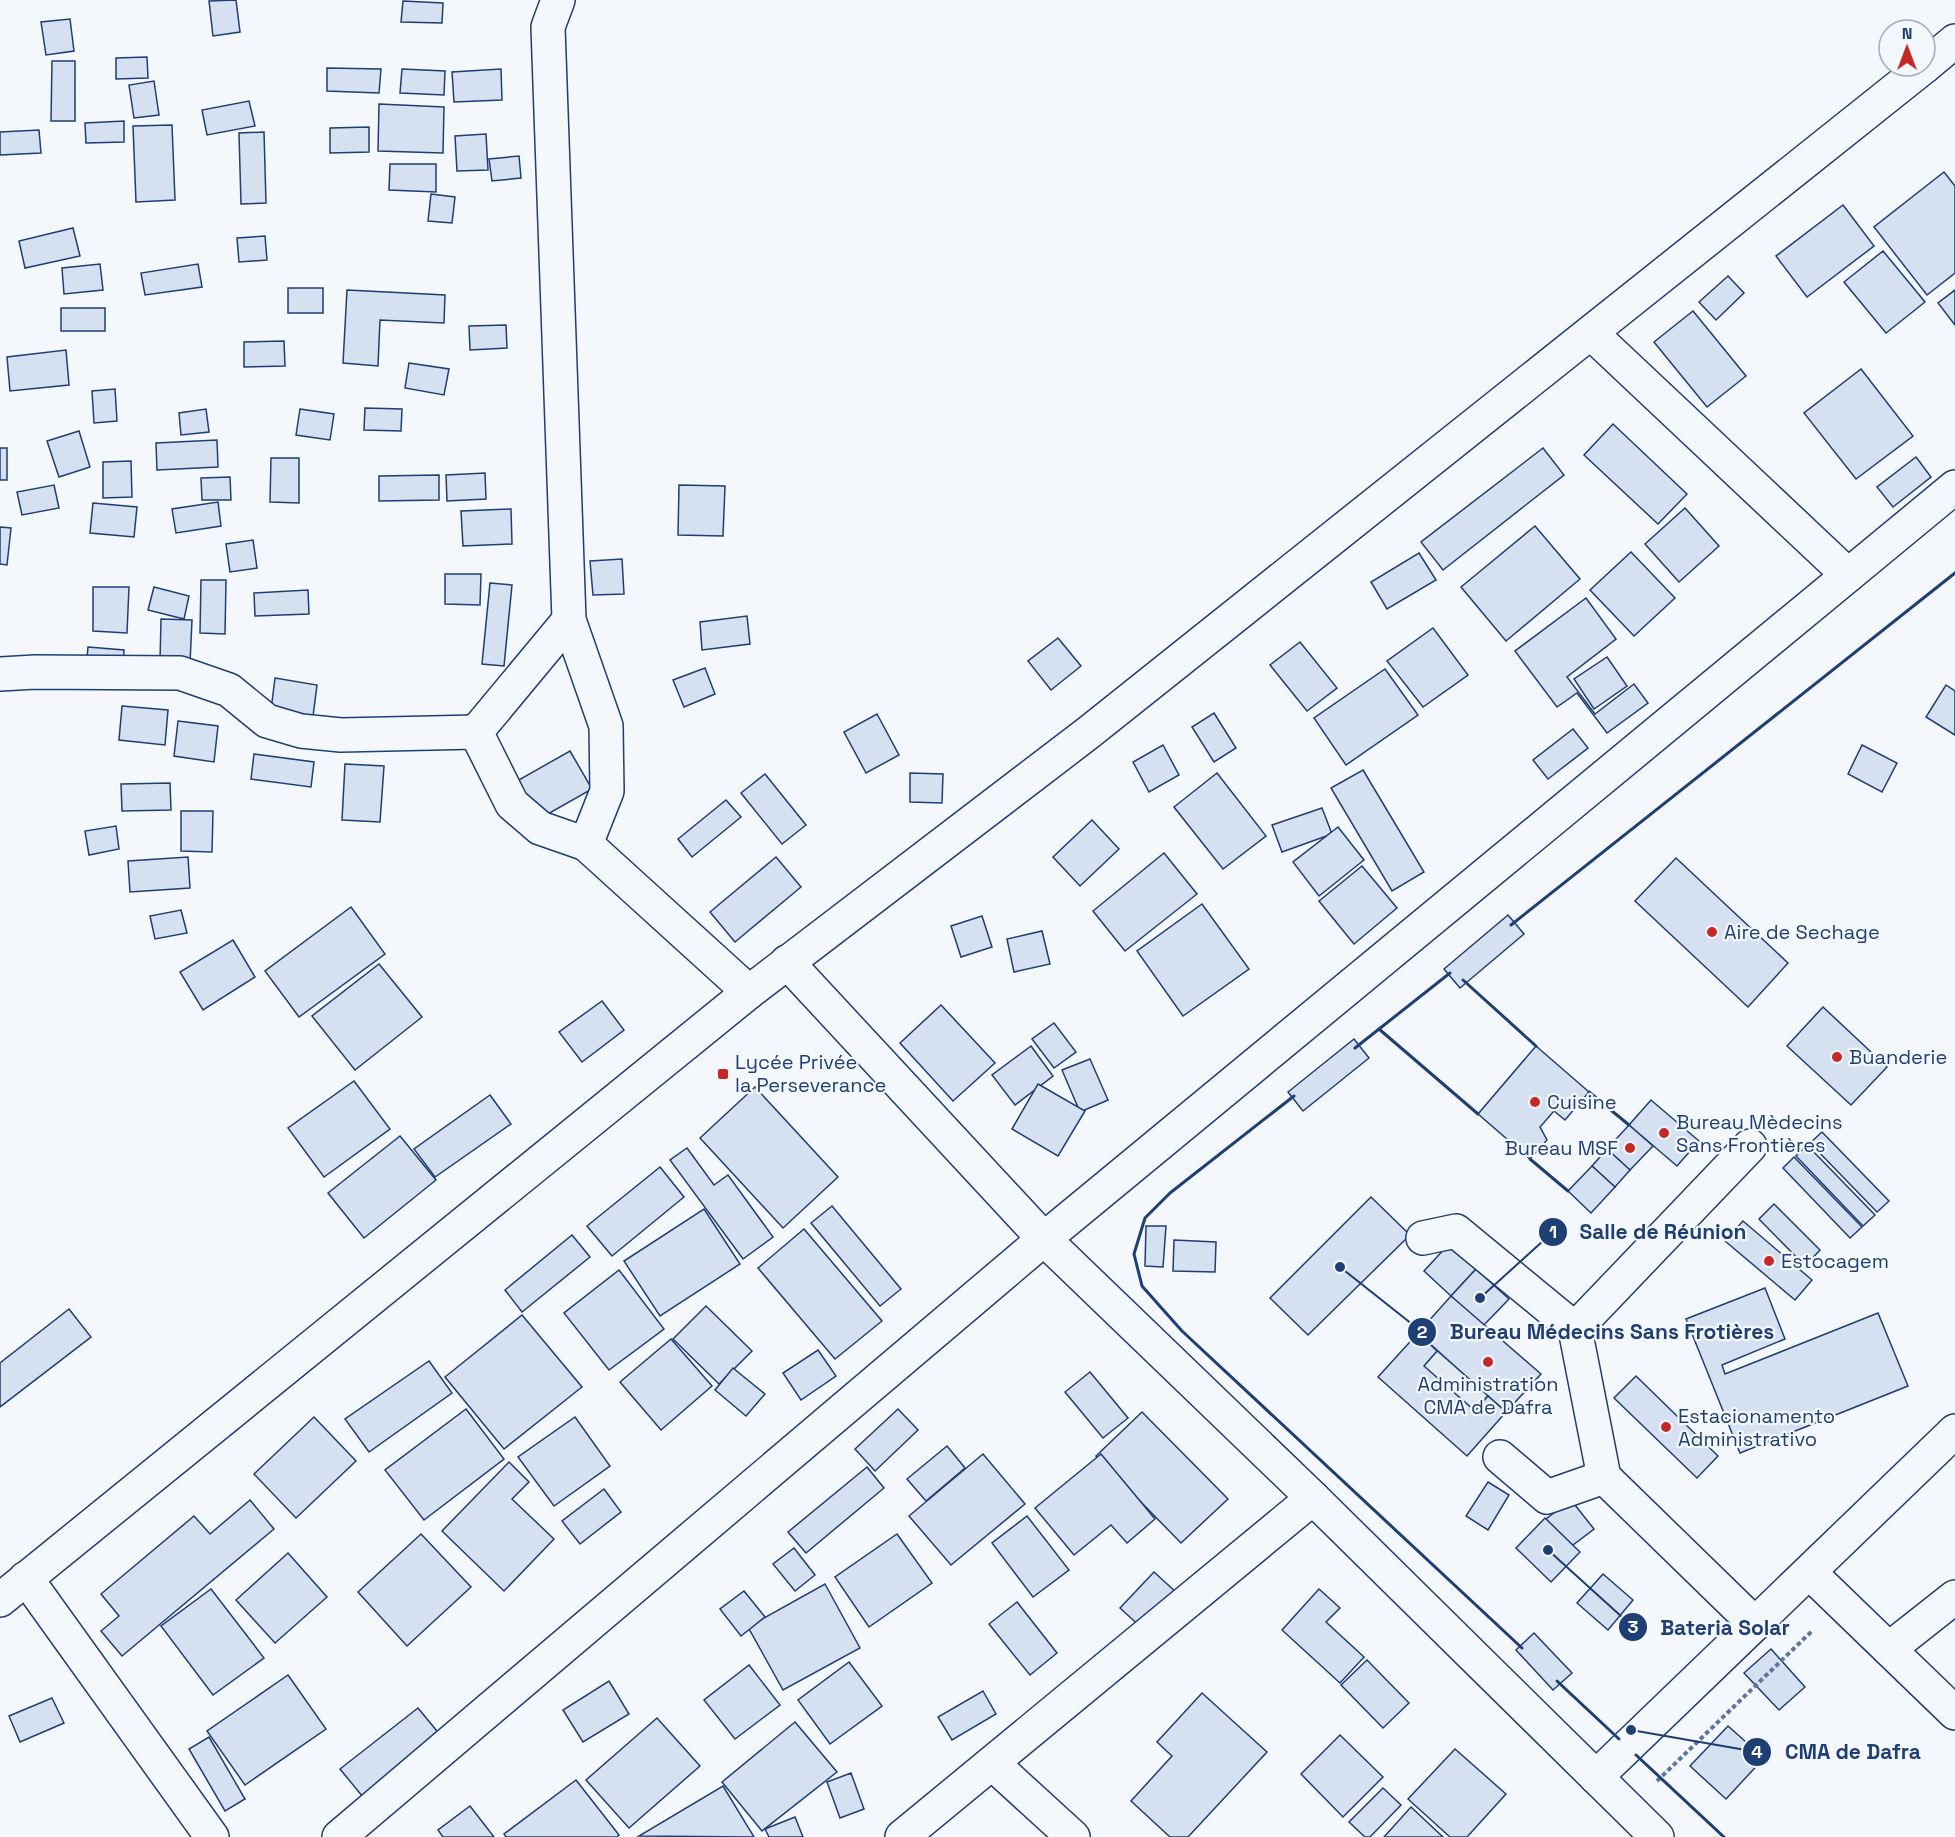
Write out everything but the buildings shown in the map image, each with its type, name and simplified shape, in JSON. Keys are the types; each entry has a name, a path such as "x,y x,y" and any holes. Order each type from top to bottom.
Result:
{"street":[{"path":"558,0 548,27 569,620 606,726 607,791 586,844"},
{"path":"1937,56 1955,41"},
{"path":"0,1600 749,992 1088,733 1910,78"},
{"path":"1591,333 1848,575"},
{"path":"339,1837 1044,1239 1955,487"},
{"path":"0,674 35,672 180,673 229,690 267,721 301,731 341,735 476,732 569,620"},
{"path":"476,732 512,804 540,828 586,844 749,992"},
{"path":"787,962 1044,1239 1313,1498 1657,1837"},
{"path":"1575,1329 1750,1146"},
{"path":"1424,1238 1456,1231 1575,1329 1604,1477 1755,1624"},
{"path":"1596,1777 1955,1431"},
{"path":"1500,1457 1547,1497 1604,1477"},
{"path":"902,1837 1313,1498"},
{"path":"1809,1572 1955,1713"},
{"path":"26,1578 212,1837"},
{"path":"1889,1649 1955,1597"},
{"path":"992,1763 1073,1837"}],"path":[{"path":"1628,1809 1841,1603"}],"shaded area":[{"path":"1437,1351 1488,1395 1475,1411 1423,1366"}],"wall":[{"path":"1511,925 1955,573"},
{"path":"1355,1048 1450,973"},
{"path":"1463,980 1536,1046"},
{"path":"1379,1029 1478,1114"},
{"path":"1589,1092 1629,1125"},
{"path":"1294,1096 1170,1193 1145,1218 1134,1254 1142,1286 1182,1331 1522,1648"},
{"path":"1530,1159 1568,1191"},
{"path":"1557,1681 1619,1739"},
{"path":"1636,1755 1724,1837"}],"place":[{"name":"Aire de Sechage","path":"1712,932"},
{"name":"Buanderie","path":"1837,1057"},
{"name":"Lycée Privée la Perseverance","path":"723,1074"},
{"name":"Cuisine","path":"1535,1102"},
{"name":"Bureau Mèdecins Sans Frontières","path":"1664,1133"},
{"name":"Bureau MSF","path":"1630,1148"},
{"name":"Estocagem","path":"1769,1261"},
{"name":"Bureau Médecins Sans Frotières","path":"1340,1267"},
{"name":"Salle de Réunion","path":"1480,1298"},
{"name":"Administration CMA de Dafra","path":"1488,1362"},
{"name":"Estacionamento Administrativo","path":"1666,1427"},
{"name":"Bateria Solar","path":"1548,1550"},
{"name":"CMA de Dafra","path":"1631,1730"}]}
